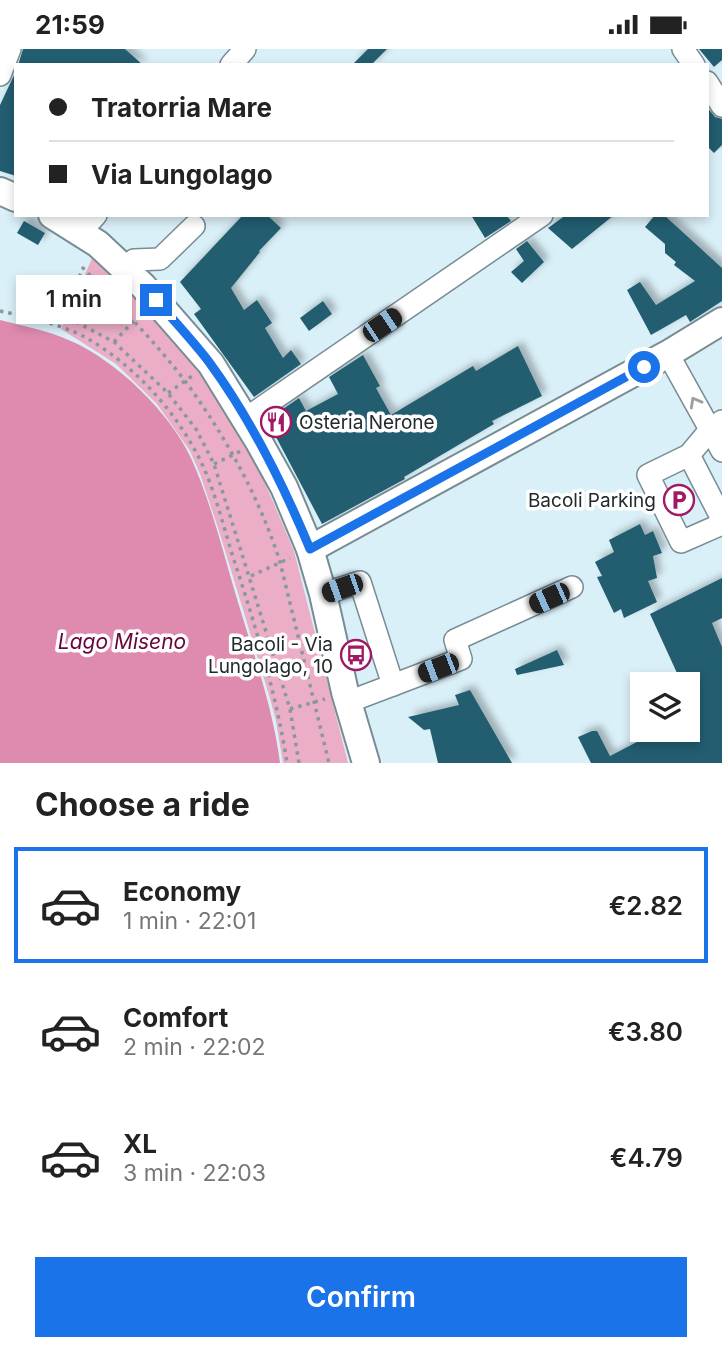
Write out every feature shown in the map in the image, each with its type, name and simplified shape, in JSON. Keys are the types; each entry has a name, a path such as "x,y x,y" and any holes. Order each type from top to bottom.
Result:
{"main road":[{"path":"61,217 88,223 99,244 204,355 284,487 310,549 366,763"},
{"path":"310,549 722,321"},
{"path":"348,698 383,763"}],"street":[{"path":"233,63 245,49"},
{"path":"245,419 539,217"},
{"path":"125,269 134,260 160,259 194,226"},
{"path":"668,353 716,426 722,451"},
{"path":"689,455 722,521 681,542 648,475 689,455 716,426"},
{"path":"323,594 360,582 393,685"},
{"path":"348,698 393,685 461,659 455,640 572,587"}],"path":[{"path":"58,326 83,268 132,320 202,405 232,455 272,537 329,763"},
{"path":"114,342 132,320 148,308"},
{"path":"0,311 58,326 95,343 165,404 187,436 204,469 240,580 279,712 287,763"},
{"path":"63,315 114,342 168,393 196,429 214,464 251,576 290,709 299,763"},
{"path":"168,393 199,372"},
{"path":"214,464 248,448"},
{"path":"251,576 310,549"},
{"path":"290,709 348,698"}],"shaded area":[{"path":"93,256 199,365 251,450 294,551 348,763 283,763 269,695 219,531 190,451 157,404 116,364 61,329"}],"water":[{"name":"Lago Miseno","path":"0,320 63,337 106,361 156,406 182,441 205,492 216,527 268,701 280,763 0,763"}],"building":[{"path":"23,49 125,49 141,63 19,63"},
{"path":"368,49 387,49 373,63 354,63"},
{"path":"699,49 722,49 722,60 714,67"},
{"path":"14,75 14,175 0,171 0,105"},
{"path":"709,110 715,117 722,119 722,145 714,153 709,148"},
{"path":"241,217 269,217 281,228 259,251 231,288 244,310 257,300 272,323 265,328 283,358 291,350 301,364 254,397 194,314 201,309 180,282"},
{"path":"472,217 508,217 511,221 485,238"},
{"path":"563,217 612,217 572,249 548,228"},
{"path":"653,217 666,217 722,268 722,301 690,322 686,315 651,335 627,290 640,282 656,305 695,281 674,265 676,262 665,253 665,244 645,227"},
{"path":"24,221 45,233 38,245 17,233"},
{"path":"527,241 544,262 522,283 511,272 524,261 516,249"},
{"path":"323,301 332,314 309,331 300,318"},
{"path":"518,346 542,396 492,421 494,424 404,477 405,479 322,524 267,420 299,398 306,411 338,394 329,377 363,355 380,386 376,388 391,415 473,366 476,371"},
{"path":"640,524 645,535 653,531 662,553 653,556 657,578 648,581 657,602 624,618 621,609 614,613 597,577 602,576 595,562 614,552 609,540"},
{"path":"722,578 722,618 712,623 722,647 722,763 591,763 578,737 597,731 610,756 637,742 700,742 700,672 677,672 650,614"},
{"path":"557,650 564,665 517,675 515,669"},
{"path":"470,690 512,763 438,763 430,729 424,730 408,717 459,705 455,695"}],"place":[{"name":"Osteria Nerone","path":"276,422"},
{"name":"Bacoli Parking","path":"679,500"},
{"name":"Bacoli - Via Lungolago, 10","path":"356,655"}],"route":[{"path":"156,300 211,364 284,487 310,549 644,367"}]}
